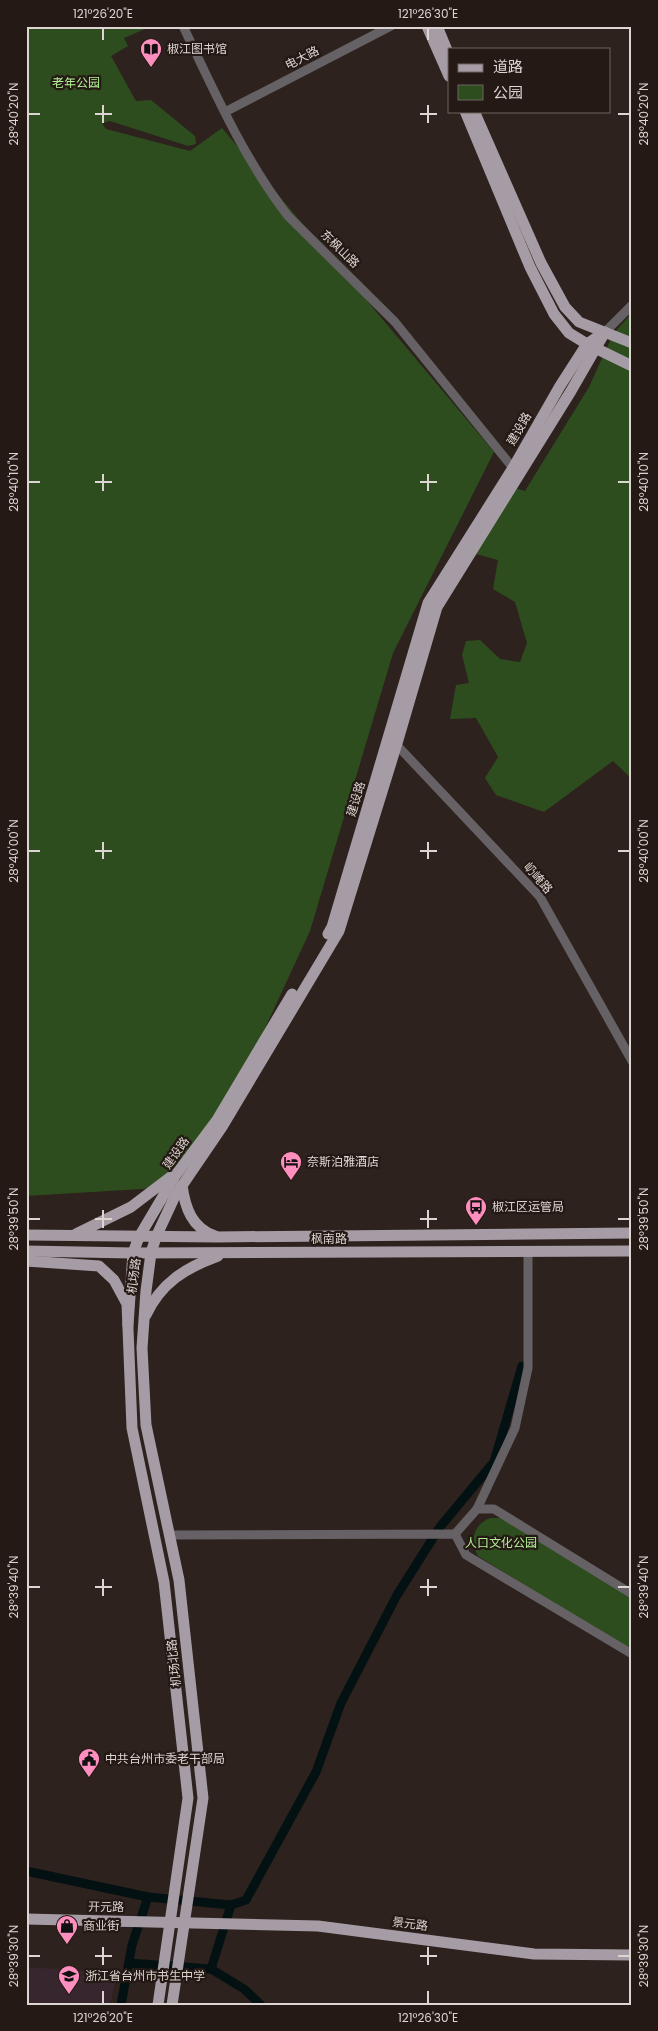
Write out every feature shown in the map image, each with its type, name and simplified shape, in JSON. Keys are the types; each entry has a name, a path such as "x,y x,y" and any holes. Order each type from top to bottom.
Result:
{"main road":[{"path":"427,26 448,74"},
{"path":"437,26 448,53"},
{"path":"465,112 530,267 554,314 569,333 632,366"},
{"path":"474,112 541,263 565,307 579,322 632,343"},
{"name":"建设路","path":"156,1237 182,1185 222,1127 339,931 393,741 428,603 513,468 560,386 605,332"},
{"name":"建设路","path":"133,1253 138,1237 180,1170 217,1120 332,927 437,607 592,346"},
{"path":"71,1236 131,1207 180,1170"},
{"path":"182,1185 186,1209 191,1218 197,1225 217,1237"},
{"name":"枫南路","path":"26,1236 217,1237 632,1233"},
{"name":"机场路","path":"144,1319 151,1253 156,1237"},
{"name":"枫南路","path":"26,1251 133,1253 632,1252"},
{"name":"机场路","path":"128,1325 133,1253"},
{"path":"144,1319 158,1293 176,1275 192,1266 225,1253"},
{"path":"26,1261 99,1266 114,1280 123,1295 128,1325"},
{"name":"机场北路","path":"144,1319 142,1348 146,1425 179,1580 202,1798 172,2005"},
{"name":"机场北路","path":"128,1325 132,1428 164,1582 188,1798 158,2005"},
{"name":"开元路","path":"26,1919 185,1923"},
{"name":"景元路","path":"185,1923 318,1926 534,1954 632,1955"}],"street":[{"name":"电大路","path":"224,112 391,26"},
{"name":"东枫山路","path":"185,27 224,112 276,200 288,216 395,322 513,468"},
{"path":"605,332 632,305"},
{"name":"屷崦路","path":"393,741 540,897 632,1061"},
{"path":"169,1535 455,1534 477,1509 515,1428 528,1368 528,1252"},
{"path":"477,1509 494,1509 632,1594"},
{"path":"455,1534 466,1555 632,1654"}],"shaded area":[{"name":"浙江省台州市书生中学","path":"26,1967 117,1973 110,2005 26,2005"}],"green space":[{"name":"老年公园","path":"26,26 42,26 43,28 44,26 152,26 124,38 128,46 111,56 136,101 151,100 195,136 196,144 188,146 110,121 102,123 106,129 190,151 222,128 494,452 393,653 310,931 235,1093 158,1188 26,1196"},
{"path":"632,313 632,779 613,761 544,812 496,795 485,778 498,757 476,718 450,719 456,685 469,683 462,655 466,641 480,640 500,659 520,662 527,643 515,602 493,589 498,560 476,554 515,488 525,491 589,387 613,334"},
{"name":"人口文化公园","path":"490,1518 501,1518 508,1521 632,1599 632,1652 478,1556 474,1545 475,1534 480,1524"}],"waterway":[{"path":"121,2005 132,1945 148,1897 231,1905 246,1900 316,1772 341,1703 397,1595 440,1527 494,1462 522,1366"},
{"path":"26,1871 148,1897"},
{"path":"211,1969 231,1905"},
{"path":"129,1963 211,1969 244,1989 261,2005"}],"place":[{"name":"椒江图书馆","path":"151,68"},
{"name":"奈斯泊雅酒店","path":"291,1181"},
{"name":"椒江区运管局","path":"476,1226"},
{"name":"中共台州市委老干部局","path":"89,1778"},
{"name":"商业街","path":"67,1945"},
{"name":"浙江省台州市书生中学","path":"69,1995"}]}
